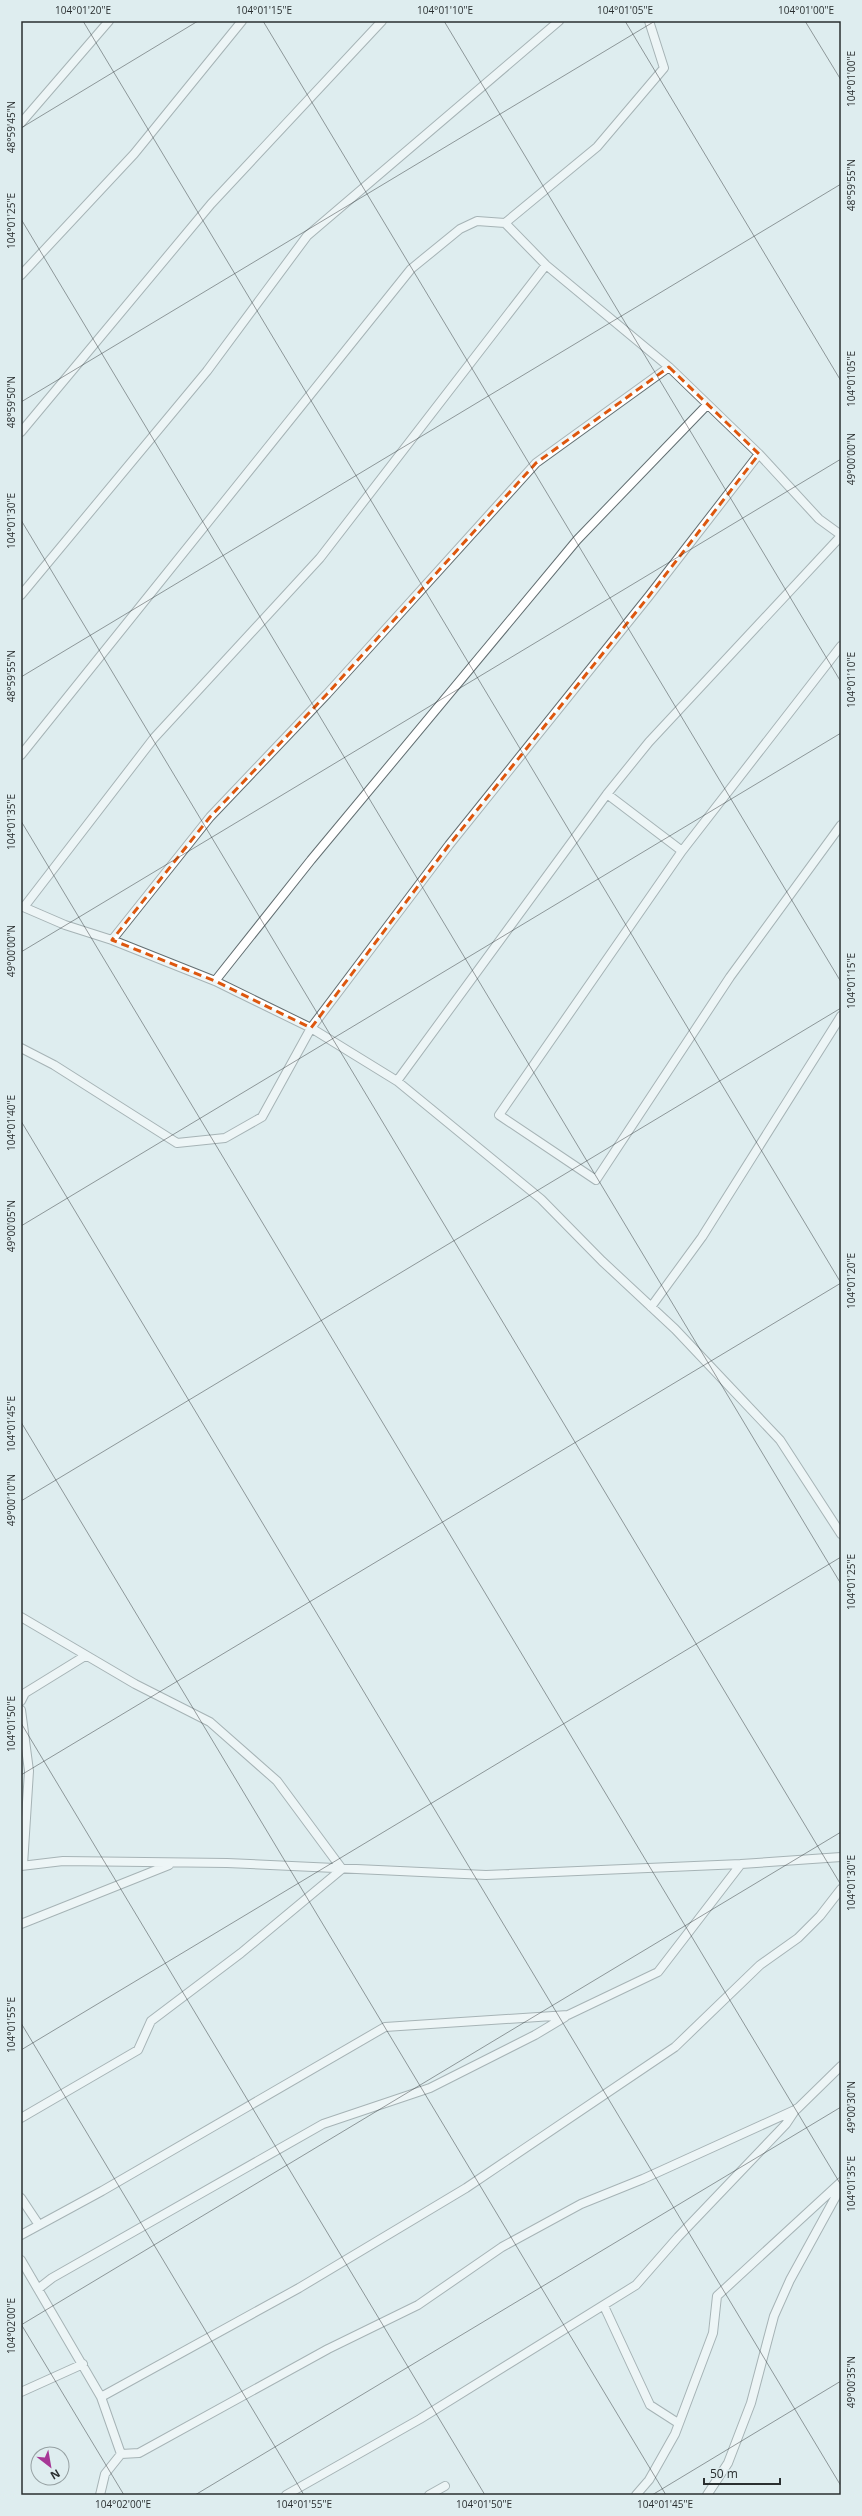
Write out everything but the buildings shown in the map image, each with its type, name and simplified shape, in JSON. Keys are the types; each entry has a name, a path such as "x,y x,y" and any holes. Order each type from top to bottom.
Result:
{"street":[{"path":"21,123 109,21"},
{"path":"21,275 134,154 242,21"},
{"path":"21,432 211,204 382,21"},
{"path":"21,595 207,371 307,236 559,21"},
{"path":"505,223 597,147 664,68 649,21"},
{"path":"21,755 411,269 460,229 477,221 505,223 546,265 669,367 758,454 819,519 841,536 649,742 608,794 397,1081"},
{"path":"546,265 320,558 154,738 23,906 65,925 112,940 216,981 311,1028 397,1081 541,1199 651,1307 780,1440 841,1534"},
{"path":"112,940 210,817 327,694 536,463 669,367"},
{"path":"216,981 311,860 577,540 707,404"},
{"path":"21,1048 54,1065 177,1143 225,1138 262,1118 311,1028 449,845 650,596 758,454"},
{"path":"841,646 682,851 499,1115 596,1180 730,977 841,825"},
{"path":"608,794 682,851"},
{"path":"651,1307 702,1237 841,1016"},
{"path":"21,1618 85,1656 210,1722 277,1782 342,1868"},
{"path":"21,1701 25,1693 85,1656"},
{"path":"21,1710 29,1771 22,1841 22,1866 63,1861 174,1863 342,1868 486,1875 741,1864 841,1857"},
{"path":"21,1924 174,1863"},
{"path":"38,2289 52,2278 323,2124 430,2088 535,2035 568,2015 658,1972 741,1864"},
{"path":"21,2118 138,2050 150,2021 241,1953 342,1868"},
{"path":"101,2397 299,2288 466,2188 675,2047 760,1965 798,1938 820,1916 841,1890"},
{"path":"21,2235 102,2191 385,2027 568,2015"},
{"path":"286,2495 420,2419 636,2285 678,2237 786,2124 797,2108 841,2066"},
{"path":"100,2495 104,2474 121,2454 139,2453 328,2349 418,2305 502,2247 581,2204 643,2179 797,2108"},
{"path":"636,2495 649,2480 675,2434 713,2334 717,2296 841,2182"},
{"path":"707,2495 728,2463 751,2403 774,2316 790,2280 841,2187"},
{"path":"21,2198 39,2225"},
{"path":"21,2260 101,2397 121,2454"},
{"path":"604,2306 650,2405 678,2423"},
{"path":"21,2392 83,2364"},
{"path":"428,2495 445,2486"}],"highlighted area":[{"path":"669,367 759,454 649,596 449,845 311,1028 215,981 112,940 210,817 327,694 536,463"}]}
